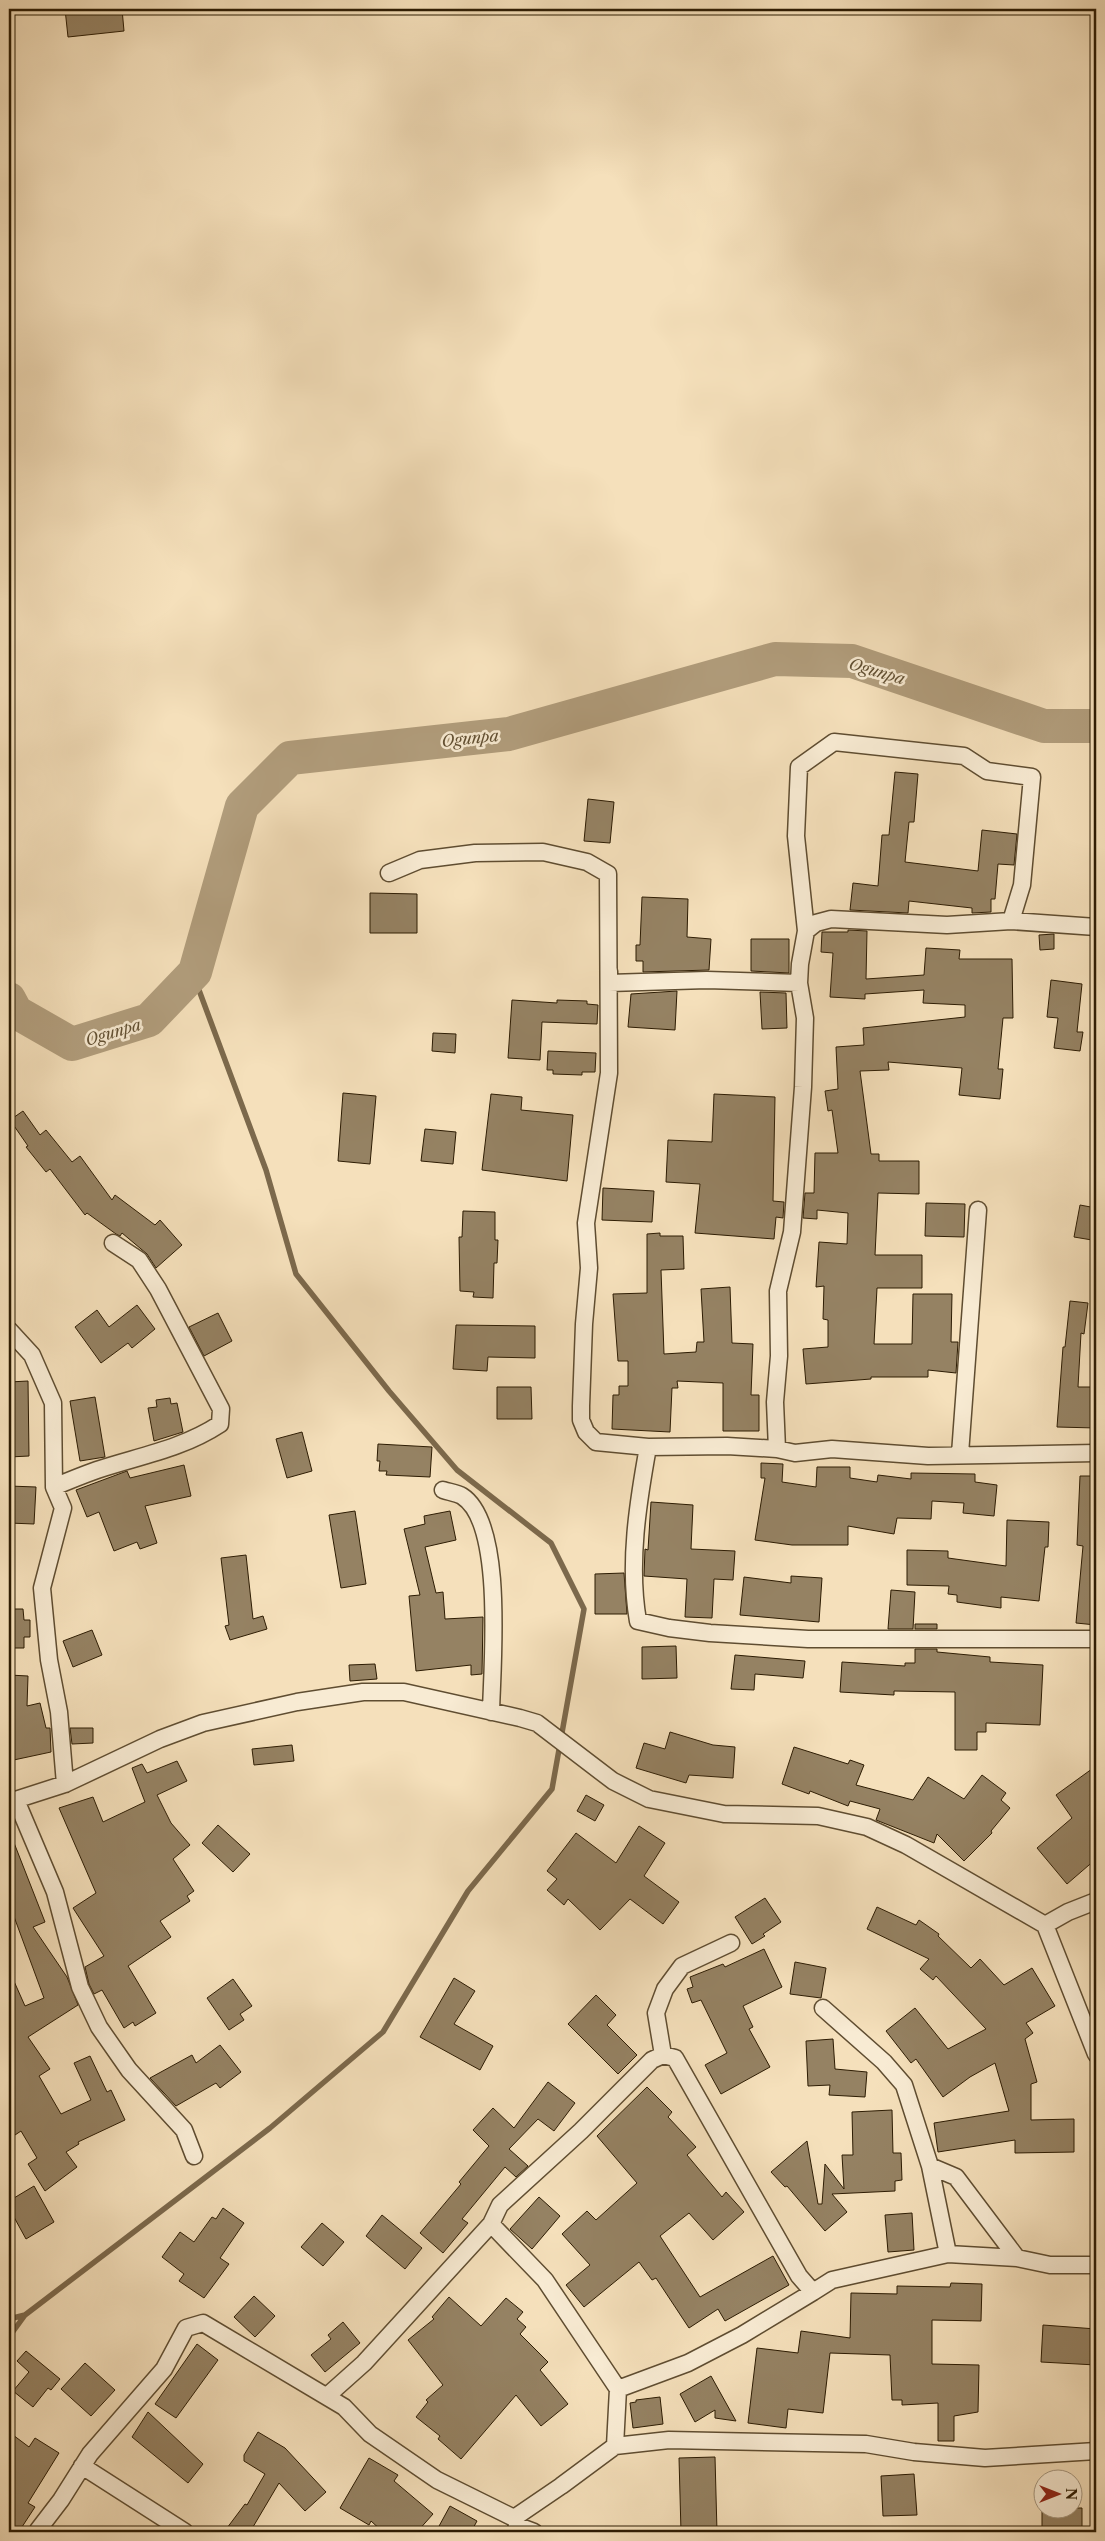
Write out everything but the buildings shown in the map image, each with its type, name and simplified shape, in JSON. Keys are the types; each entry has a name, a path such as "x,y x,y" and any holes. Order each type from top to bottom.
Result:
{"street":[{"path":"777,1449 775,1402 779,1356 778,1291 792,1232 805,1018 799,983 802,942 806,931 796,836 799,766 834,742 964,756 987,771 1032,777 1022,886 1011,921"},
{"path":"390,873 420,860 475,853 543,852 587,862 608,874"},
{"path":"608,874 609,983 706,980 799,983"},
{"path":"608,874 609,1073 586,1223 589,1268 584,1324 582,1420 586,1432 596,1442 648,1446 727,1446 777,1449 795,1453 832,1449 928,1456 1096,1453"},
{"path":"806,931 816,923 831,919 947,924 1011,921 1096,927"},
{"path":"960,1454 978,1210"},
{"path":"54,1487 97,1470 149,1456 199,1438 220,1424 221,1409 158,1289 139,1260 113,1243"},
{"path":"9,1330 32,1355 53,1403 54,1487 63,1508 42,1588 49,1660 59,1712 65,1784"},
{"path":"648,1446 639,1495 635,1564 634,1600 638,1621 669,1628 710,1633 845,1640 1096,1639"},
{"path":"443,1490 462,1496 475,1511 485,1535 493,1588 491,1712"},
{"path":"194,2156 184,2130 129,2070 99,2027 80,1987 55,1892 13,1801 65,1784 160,1739 203,1722 297,1702 363,1692 404,1692 537,1723 613,1781 649,1799 724,1814 818,1816 867,1827 906,1845 1045,1924 1096,2054"},
{"path":"1045,1924 1096,1901"},
{"path":"663,2055 656,2012 665,1989 682,1966 731,1943"},
{"path":"823,2008 884,2062 904,2085 930,2166 948,2254"},
{"path":"327,2396 364,2363 491,2224 500,2205 582,2131 652,2060 663,2055 675,2058 799,2276 812,2292"},
{"path":"930,2166 956,2177 1017,2258"},
{"path":"491,2224 546,2280 618,2389 615,2446"},
{"path":"618,2389 688,2363 742,2335 832,2280 948,2254 1017,2258 1050,2265 1096,2265"},
{"path":"38,2530 61,2500 90,2454 164,2369 186,2328 194,2324 203,2323 344,2407 370,2434 437,2480 514,2518 518,2526 534,2532"},
{"path":"514,2518 615,2446 669,2440 856,2443 914,2452 985,2458 1096,2451"},
{"path":"82,2466 185,2532"}],"waterway":[{"name":"Ogunpa","path":"9,999 16,1012 72,1044 149,1020 195,972 242,806 290,758 509,734 775,659 852,661 1044,726 1096,726"},
{"path":"9,2337 25,2315 270,2128 383,2032 468,1891 552,1789 584,1609 551,1543 457,1470 389,1391 296,1274 266,1170 193,974"},
{"path":"9,2319 25,2315"}]}
